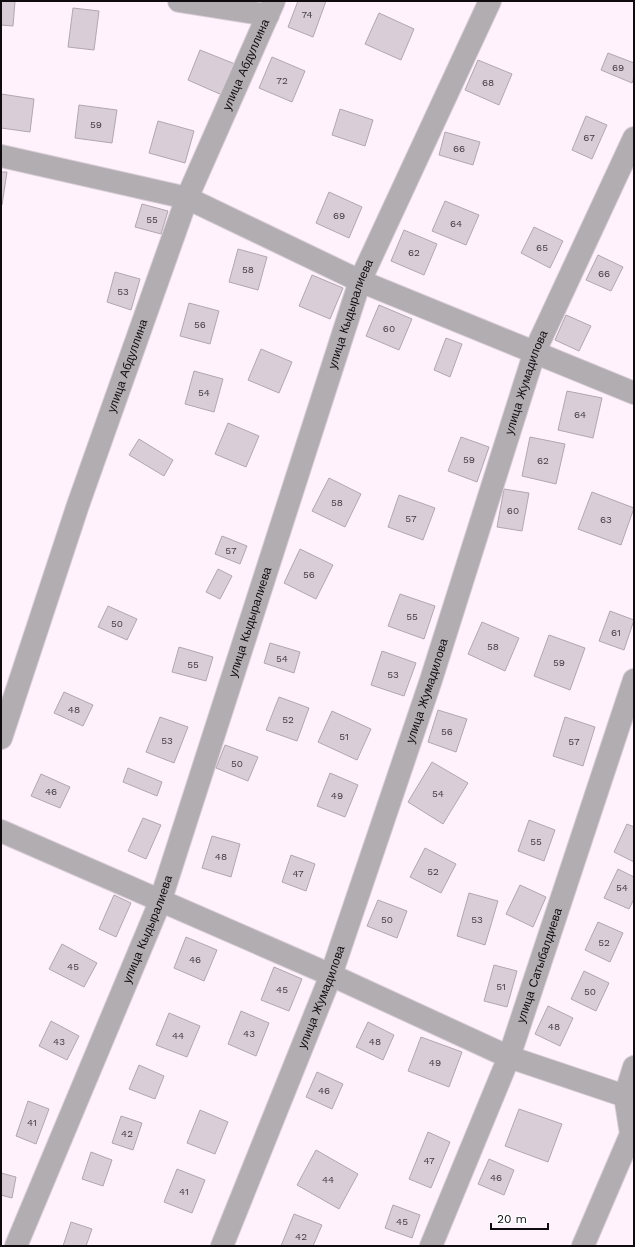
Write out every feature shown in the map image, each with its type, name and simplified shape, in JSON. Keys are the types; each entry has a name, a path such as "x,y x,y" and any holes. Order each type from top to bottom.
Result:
{"street":[{"path":"180,1 271,8"},
{"name":"улица Кыдыралиева","path":"16,1246 160,902 360,281 490,1"},
{"name":"улица Абдуллина","path":"1,738 78,505 187,198 271,8"},
{"name":"улица Жумадилова","path":"222,1246 331,975 431,680 535,351 634,138"},
{"path":"1,156 187,198 360,281 634,392"},
{"name":"улица Сатыбалдиева","path":"431,1246 509,1057 634,680"},
{"path":"1,832 331,975 509,1057 625,1096"},
{"path":"583,1246 630,1134 625,1096 634,1067"}],"building":[{"path":"1,1 15,1 13,26 1,25"},
{"path":"298,1 326,1 313,37 288,27"},
{"path":"73,8 99,11 94,50 68,47"},
{"path":"379,13 414,29 401,60 365,44"},
{"path":"200,50 235,64 222,95 188,80"},
{"path":"608,53 634,63 634,77 632,83 601,70"},
{"path":"272,57 305,71 292,102 259,88"},
{"path":"478,60 512,74 499,105 465,90"},
{"path":"1,94 34,99 30,132 1,128"},
{"path":"79,105 117,110 112,143 75,138"},
{"path":"340,109 373,120 365,146 332,135"},
{"path":"586,116 607,125 592,159 572,150"},
{"path":"158,121 194,131 185,163 149,153"},
{"path":"445,132 480,142 473,165 439,155"},
{"path":"1,172 7,172 2,205 1,205"},
{"path":"329,192 362,207 349,238 316,223"},
{"path":"445,201 479,215 466,245 432,231"},
{"path":"142,204 168,211 161,234 135,227"},
{"path":"534,227 563,241 550,268 521,253"},
{"path":"404,230 437,244 424,275 391,261"},
{"path":"238,249 267,257 258,290 229,282"},
{"path":"598,255 623,267 611,291 586,280"},
{"path":"115,272 140,279 131,310 107,302"},
{"path":"312,275 343,288 330,319 299,306"},
{"path":"189,303 219,311 210,344 180,336"},
{"path":"379,305 412,319 399,350 366,336"},
{"path":"566,315 591,326 579,351 555,340"},
{"path":"446,338 462,344 450,377 434,370"},
{"path":"261,349 292,362 279,393 248,380"},
{"path":"194,371 223,379 214,412 185,404"},
{"path":"567,391 602,398 593,438 558,430"},
{"path":"228,423 259,436 246,467 215,454"},
{"path":"461,437 489,447 477,482 448,471"},
{"path":"530,437 565,444 556,484 522,476"},
{"path":"139,439 173,460 164,476 129,455"},
{"path":"329,478 361,494 345,527 312,511"},
{"path":"504,489 529,493 522,531 497,527"},
{"path":"592,492 634,508 621,545 578,529"},
{"path":"399,495 435,508 423,540 388,527"},
{"path":"222,536 247,546 240,564 215,554"},
{"path":"300,549 333,565 316,599 284,583"},
{"path":"218,569 232,576 220,599 206,592"},
{"path":"400,594 435,606 424,639 388,626"},
{"path":"108,606 137,619 127,640 98,627"},
{"path":"610,611 634,620 624,650 599,641"},
{"path":"482,622 519,638 505,671 468,654"},
{"path":"549,635 585,648 570,690 534,676"},
{"path":"270,643 300,652 294,673 264,663"},
{"path":"179,647 213,657 206,681 172,672"},
{"path":"382,651 416,663 404,696 371,685"},
{"path":"64,692 93,705 83,726 54,713"},
{"path":"279,697 309,708 297,741 266,730"},
{"path":"438,710 467,719 456,752 428,742"},
{"path":"332,711 371,729 357,760 318,742"},
{"path":"160,717 188,727 174,763 146,752"},
{"path":"565,717 595,727 583,766 553,756"},
{"path":"225,745 258,757 248,781 216,768"},
{"path":"432,762 468,783 443,824 408,802"},
{"path":"128,768 162,782 157,796 123,782"},
{"path":"330,773 358,785 345,817 317,806"},
{"path":"41,774 70,787 60,808 31,796"},
{"path":"143,818 161,825 146,859 128,851"},
{"path":"529,820 555,830 544,861 518,851"},
{"path":"627,824 634,827 634,862 614,852"},
{"path":"212,836 240,844 231,877 202,868"},
{"path":"425,848 456,864 441,893 410,877"},
{"path":"291,855 315,864 306,891 282,882"},
{"path":"618,869 634,877 634,899 629,909 604,898"},
{"path":"520,885 546,897 533,927 506,914"},
{"path":"469,893 498,901 485,945 457,936"},
{"path":"114,895 131,903 116,937 99,929"},
{"path":"378,900 407,911 397,938 367,926"},
{"path":"598,922 623,933 610,962 585,950"},
{"path":"186,937 217,950 204,981 174,968"},
{"path":"62,944 97,963 84,987 49,969"},
{"path":"494,965 517,971 507,1007 484,1001"},
{"path":"274,967 302,979 289,1011 261,1000"},
{"path":"584,971 609,983 596,1011 571,999"},
{"path":"548,1006 573,1018 560,1046 535,1034"},
{"path":"241,1011 269,1023 256,1056 228,1044"},
{"path":"169,1013 200,1026 187,1057 156,1045"},
{"path":"51,1021 79,1036 67,1060 39,1046"},
{"path":"368,1022 394,1035 383,1060 356,1047"},
{"path":"421,1037 462,1052 449,1087 408,1071"},
{"path":"139,1065 164,1076 155,1099 129,1089"},
{"path":"317,1072 343,1084 332,1109 306,1097"},
{"path":"28,1101 49,1109 36,1144 16,1136"},
{"path":"519,1109 562,1124 548,1162 505,1146"},
{"path":"200,1110 228,1122 215,1154 187,1143"},
{"path":"121,1116 142,1123 133,1150 112,1143"},
{"path":"428,1132 450,1142 431,1188 409,1179"},
{"path":"316,1150 358,1174 339,1209 297,1185"},
{"path":"91,1152 112,1160 103,1186 82,1179"},
{"path":"489,1159 514,1170 504,1195 478,1184"},
{"path":"177,1169 205,1180 192,1213 164,1202"},
{"path":"1,1173 16,1177 12,1198 1,1195"},
{"path":"393,1205 420,1215 412,1238 385,1228"},
{"path":"294,1214 322,1225 313,1246 281,1246"},
{"path":"71,1222 92,1229 86,1246 63,1246"}]}
